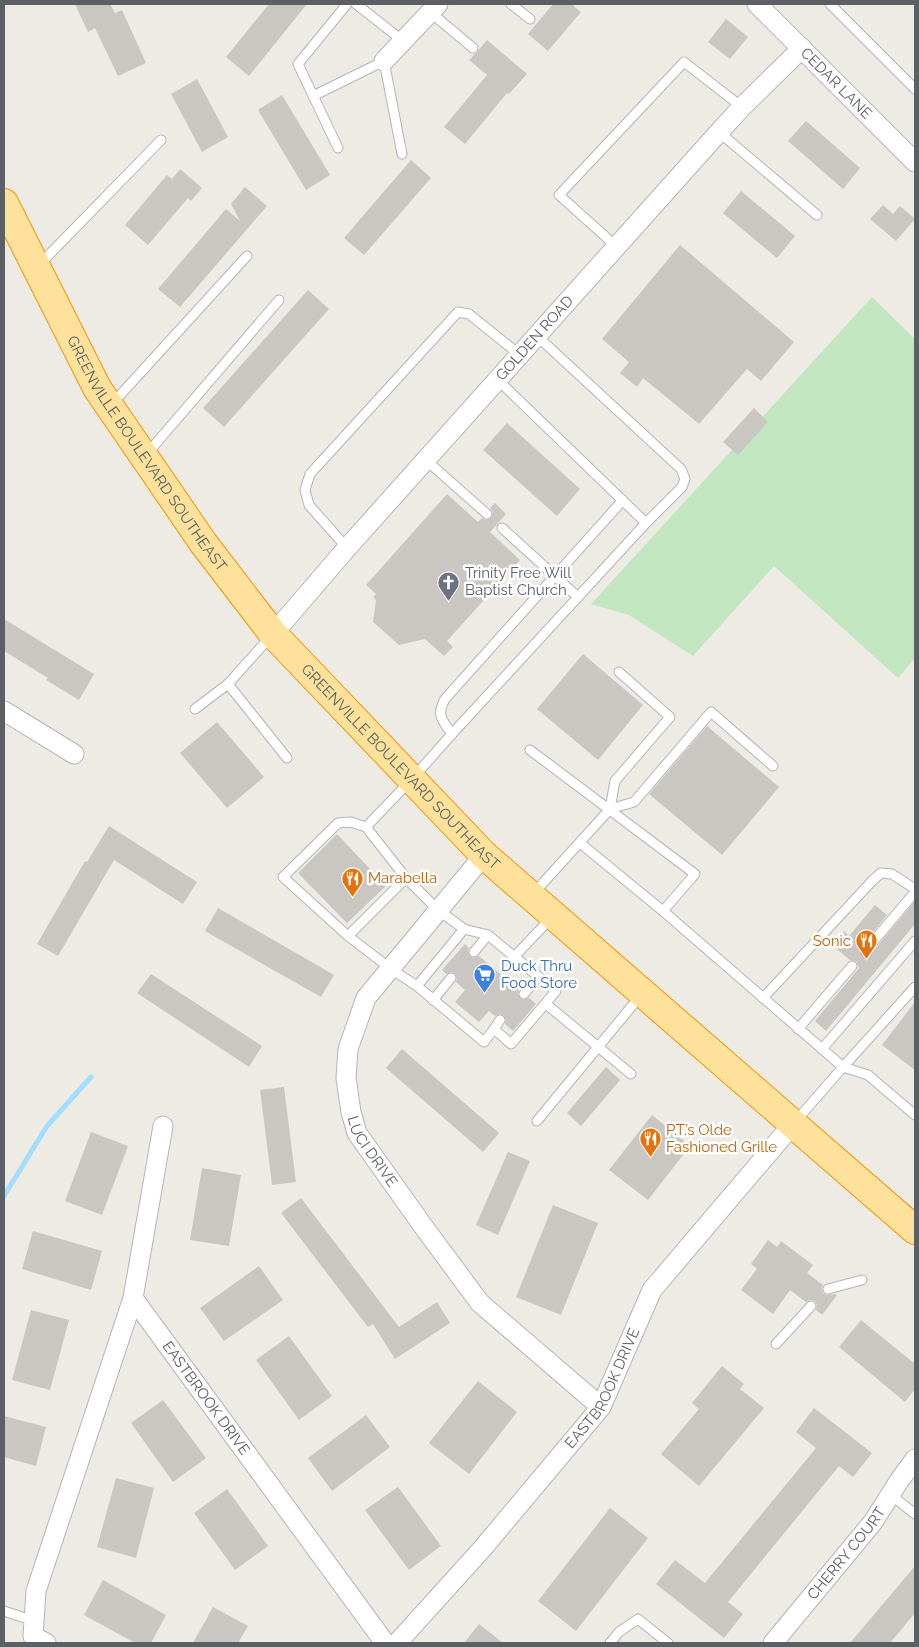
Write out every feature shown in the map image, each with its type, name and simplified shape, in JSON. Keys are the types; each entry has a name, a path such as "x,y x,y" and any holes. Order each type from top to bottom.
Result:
{"highway":[{"name":"GREENVILLE BOULEVARD SOUTHEAST","path":"4,204 97,388 204,544 273,634 484,854 915,1230"}],"street":[{"name":"CEDAR LANE","path":"757,4 915,162"},
{"path":"384,61 434,8"},
{"name":"GOLDEN ROAD","path":"273,634 347,548 719,132 802,48"},
{"path":"4,711 74,754"},
{"name":"LUCI DRIVE","path":"484,854 366,998 348,1049 346,1078 351,1112 357,1133 480,1303 600,1407"},
{"name":"EASTBROOK DRIVE","path":"397,1643 482,1549 600,1407 652,1290 793,1124"},
{"path":"46,1643 33,1636 36,1591 133,1298 162,1126"},
{"name":"EASTBROOK DRIVE","path":"133,1298 385,1643"},
{"name":"CHERRY COURT","path":"773,1643 873,1522 915,1459"}],"lane":[{"path":"338,148 298,64 347,4"},
{"path":"356,4 403,41"},
{"path":"511,4 530,19"},
{"path":"830,4 915,90"},
{"path":"434,8 473,48"},
{"path":"313,96 384,61 402,154"},
{"path":"617,247 559,195 684,62 742,107"},
{"path":"719,132 817,215"},
{"path":"36,268 162,140"},
{"path":"110,407 247,256"},
{"path":"145,457 279,300"},
{"path":"347,548 309,505 305,490 310,474 458,312 468,314 520,355"},
{"path":"366,827 646,523 682,487 685,478 681,469 537,336"},
{"path":"498,380 646,523"},
{"path":"426,460 487,514"},
{"path":"452,734 440,716 445,698 623,500"},
{"path":"502,528 578,597"},
{"path":"195,709 228,684 273,634"},
{"path":"531,896 610,809 616,782 670,717 619,672"},
{"path":"228,684 287,758"},
{"path":"610,809 634,802 711,712 773,766"},
{"path":"530,750 695,874 663,911"},
{"path":"494,1029 511,1044 556,992 488,935 464,928 438,910 406,878 366,827 351,822 338,823 284,876 348,936 417,986 484,1042 500,1020"},
{"path":"580,843 663,911 843,1067 868,1075 915,1115"},
{"path":"763,998 872,880 880,873 892,874 915,891 867,949"},
{"path":"348,936 406,878"},
{"path":"514,957 553,916"},
{"path":"417,986 464,928"},
{"path":"474,952 488,935"},
{"path":"822,1049 915,941"},
{"path":"798,1029 852,966"},
{"path":"524,994 538,977"},
{"path":"433,1000 451,978"},
{"path":"793,1124 915,987"},
{"path":"537,1121 643,993"},
{"path":"546,1004 631,1074"},
{"path":"828,1289 862,1280"},
{"path":"776,1344 811,1306"},
{"path":"890,1494 915,1514"},
{"path":"4,1611 34,1621"},
{"path":"610,1643 619,1632 638,1618 668,1643"}],"green space":[{"path":"872,297 915,339 915,658 898,678 774,566 693,656 629,615 591,604"}],"building":[{"path":"75,4 110,4 115,13 122,10 146,63 118,76 95,28 88,32"},
{"path":"269,4 307,4 249,76 226,57"},
{"path":"553,4 571,4 581,12 548,51 528,34"},
{"path":"726,19 748,37 730,59 708,42"},
{"path":"487,40 527,74 509,94 507,93 465,144 444,127 487,75 469,60"},
{"path":"197,79 228,137 202,152 171,94"},
{"path":"282,95 330,175 306,190 258,110"},
{"path":"806,121 860,168 843,189 788,141"},
{"path":"411,160 431,178 364,255 344,238"},
{"path":"180,169 202,188 191,201 188,198 148,245 125,225 167,175 172,179"},
{"path":"245,187 267,206 180,307 158,289 226,209 240,221 231,204"},
{"path":"741,191 795,236 777,258 723,213"},
{"path":"883,205 893,214 900,206 915,219 896,241 870,219"},
{"path":"680,245 794,342 761,381 747,369 699,424 643,378 637,387 620,373 629,362 602,339"},
{"path":"308,290 329,309 224,427 203,408"},
{"path":"754,408 768,422 738,455 723,442"},
{"path":"507,423 580,489 557,516 483,450"},
{"path":"447,494 478,522 482,518 486,520 491,518 493,512 490,508 495,503 506,514 490,532 520,560 447,641 453,647 444,656 425,639 399,645 373,622 376,600 373,597 376,594 366,585"},
{"path":"4,619 94,674 79,700 4,651"},
{"path":"583,654 643,705 598,760 537,709"},
{"path":"217,722 264,777 227,808 180,753"},
{"path":"707,726 779,787 722,855 649,794"},
{"path":"109,826 197,882 183,904 114,860 58,956 37,944 85,861 87,862"},
{"path":"337,834 386,886 347,923 298,873"},
{"name":"Sonic","path":"915,901 915,924 826,1031 815,1021 859,968 856,961 850,960 832,945 844,931 849,936 875,905 887,915 861,947 863,954 870,955"},
{"path":"218,908 334,975 321,997 205,931"},
{"path":"465,944 469,948 470,956 473,958 479,956 519,990 520,998 523,1000 529,998 536,1004 513,1031 505,1024 506,1020 503,1015 495,1016 489,1011 479,1022 455,1002 465,990 456,982 455,974 452,972 446,974 442,970"},
{"path":"151,974 262,1046 249,1067 137,993"},
{"path":"915,1002 915,1070 882,1045"},
{"path":"402,1049 499,1133 483,1152 386,1068"},
{"path":"606,1067 620,1080 581,1126 567,1113"},
{"path":"284,1087 296,1182 272,1185 260,1090"},
{"name":"P.T.’s Olde Fashioned Grille","path":"652,1115 690,1146 648,1200 609,1170"},
{"path":"91,1132 128,1146 102,1215 65,1201"},
{"path":"508,1152 530,1161 498,1235 476,1225"},
{"path":"202,1168 241,1175 229,1246 190,1240"},
{"path":"301,1198 399,1327 437,1302 450,1323 395,1359 373,1324 368,1327 281,1213"},
{"path":"553,1205 598,1223 561,1315 516,1297"},
{"path":"33,1231 102,1251 91,1290 22,1269"},
{"path":"768,1240 777,1247 781,1241 813,1265 807,1273 823,1285 823,1293 837,1295 822,1315 816,1310 817,1305 815,1301 810,1300 806,1302 790,1290 773,1314 741,1290 757,1269 751,1264"},
{"path":"259,1266 283,1300 224,1341 200,1308"},
{"path":"31,1310 69,1320 50,1390 12,1380"},
{"path":"861,1320 915,1364 915,1389 905,1402 839,1347"},
{"path":"289,1336 332,1396 299,1420 256,1360"},
{"path":"722,1366 744,1384 740,1389 764,1408 699,1486 661,1454 699,1409 692,1403"},
{"path":"478,1381 517,1412 469,1474 429,1443"},
{"path":"163,1400 206,1458 173,1482 131,1423"},
{"path":"814,1408 872,1453 853,1477 839,1466 728,1602 743,1614 724,1638 656,1584 675,1560 705,1583 816,1448 796,1432"},
{"path":"366,1415 390,1447 332,1491 308,1458"},
{"path":"4,1416 46,1427 36,1466 4,1457"},
{"path":"116,1478 154,1488 136,1558 97,1547"},
{"path":"398,1487 441,1546 409,1570 365,1510"},
{"path":"227,1489 268,1546 235,1570 194,1513"},
{"path":"610,1508 648,1538 576,1631 538,1601"},
{"path":"915,1566 915,1613 890,1643 850,1643"},
{"path":"103,1580 166,1615 151,1643 135,1643 84,1615"},
{"path":"213,1607 248,1626 238,1643 193,1643"},
{"path":"479,1624 503,1643 464,1643"}],"waterway":[{"path":"4,1196 47,1126 91,1077"}],"place":[{"name":"Trinity Free Will Baptist Church","path":"449,601"},
{"name":"Marabella","path":"352,897"},
{"name":"Sonic","path":"867,960"},
{"name":"Duck Thru Food Store","path":"485,994"},
{"name":"P.T.’s Olde Fashioned Grille","path":"650,1158"}]}
